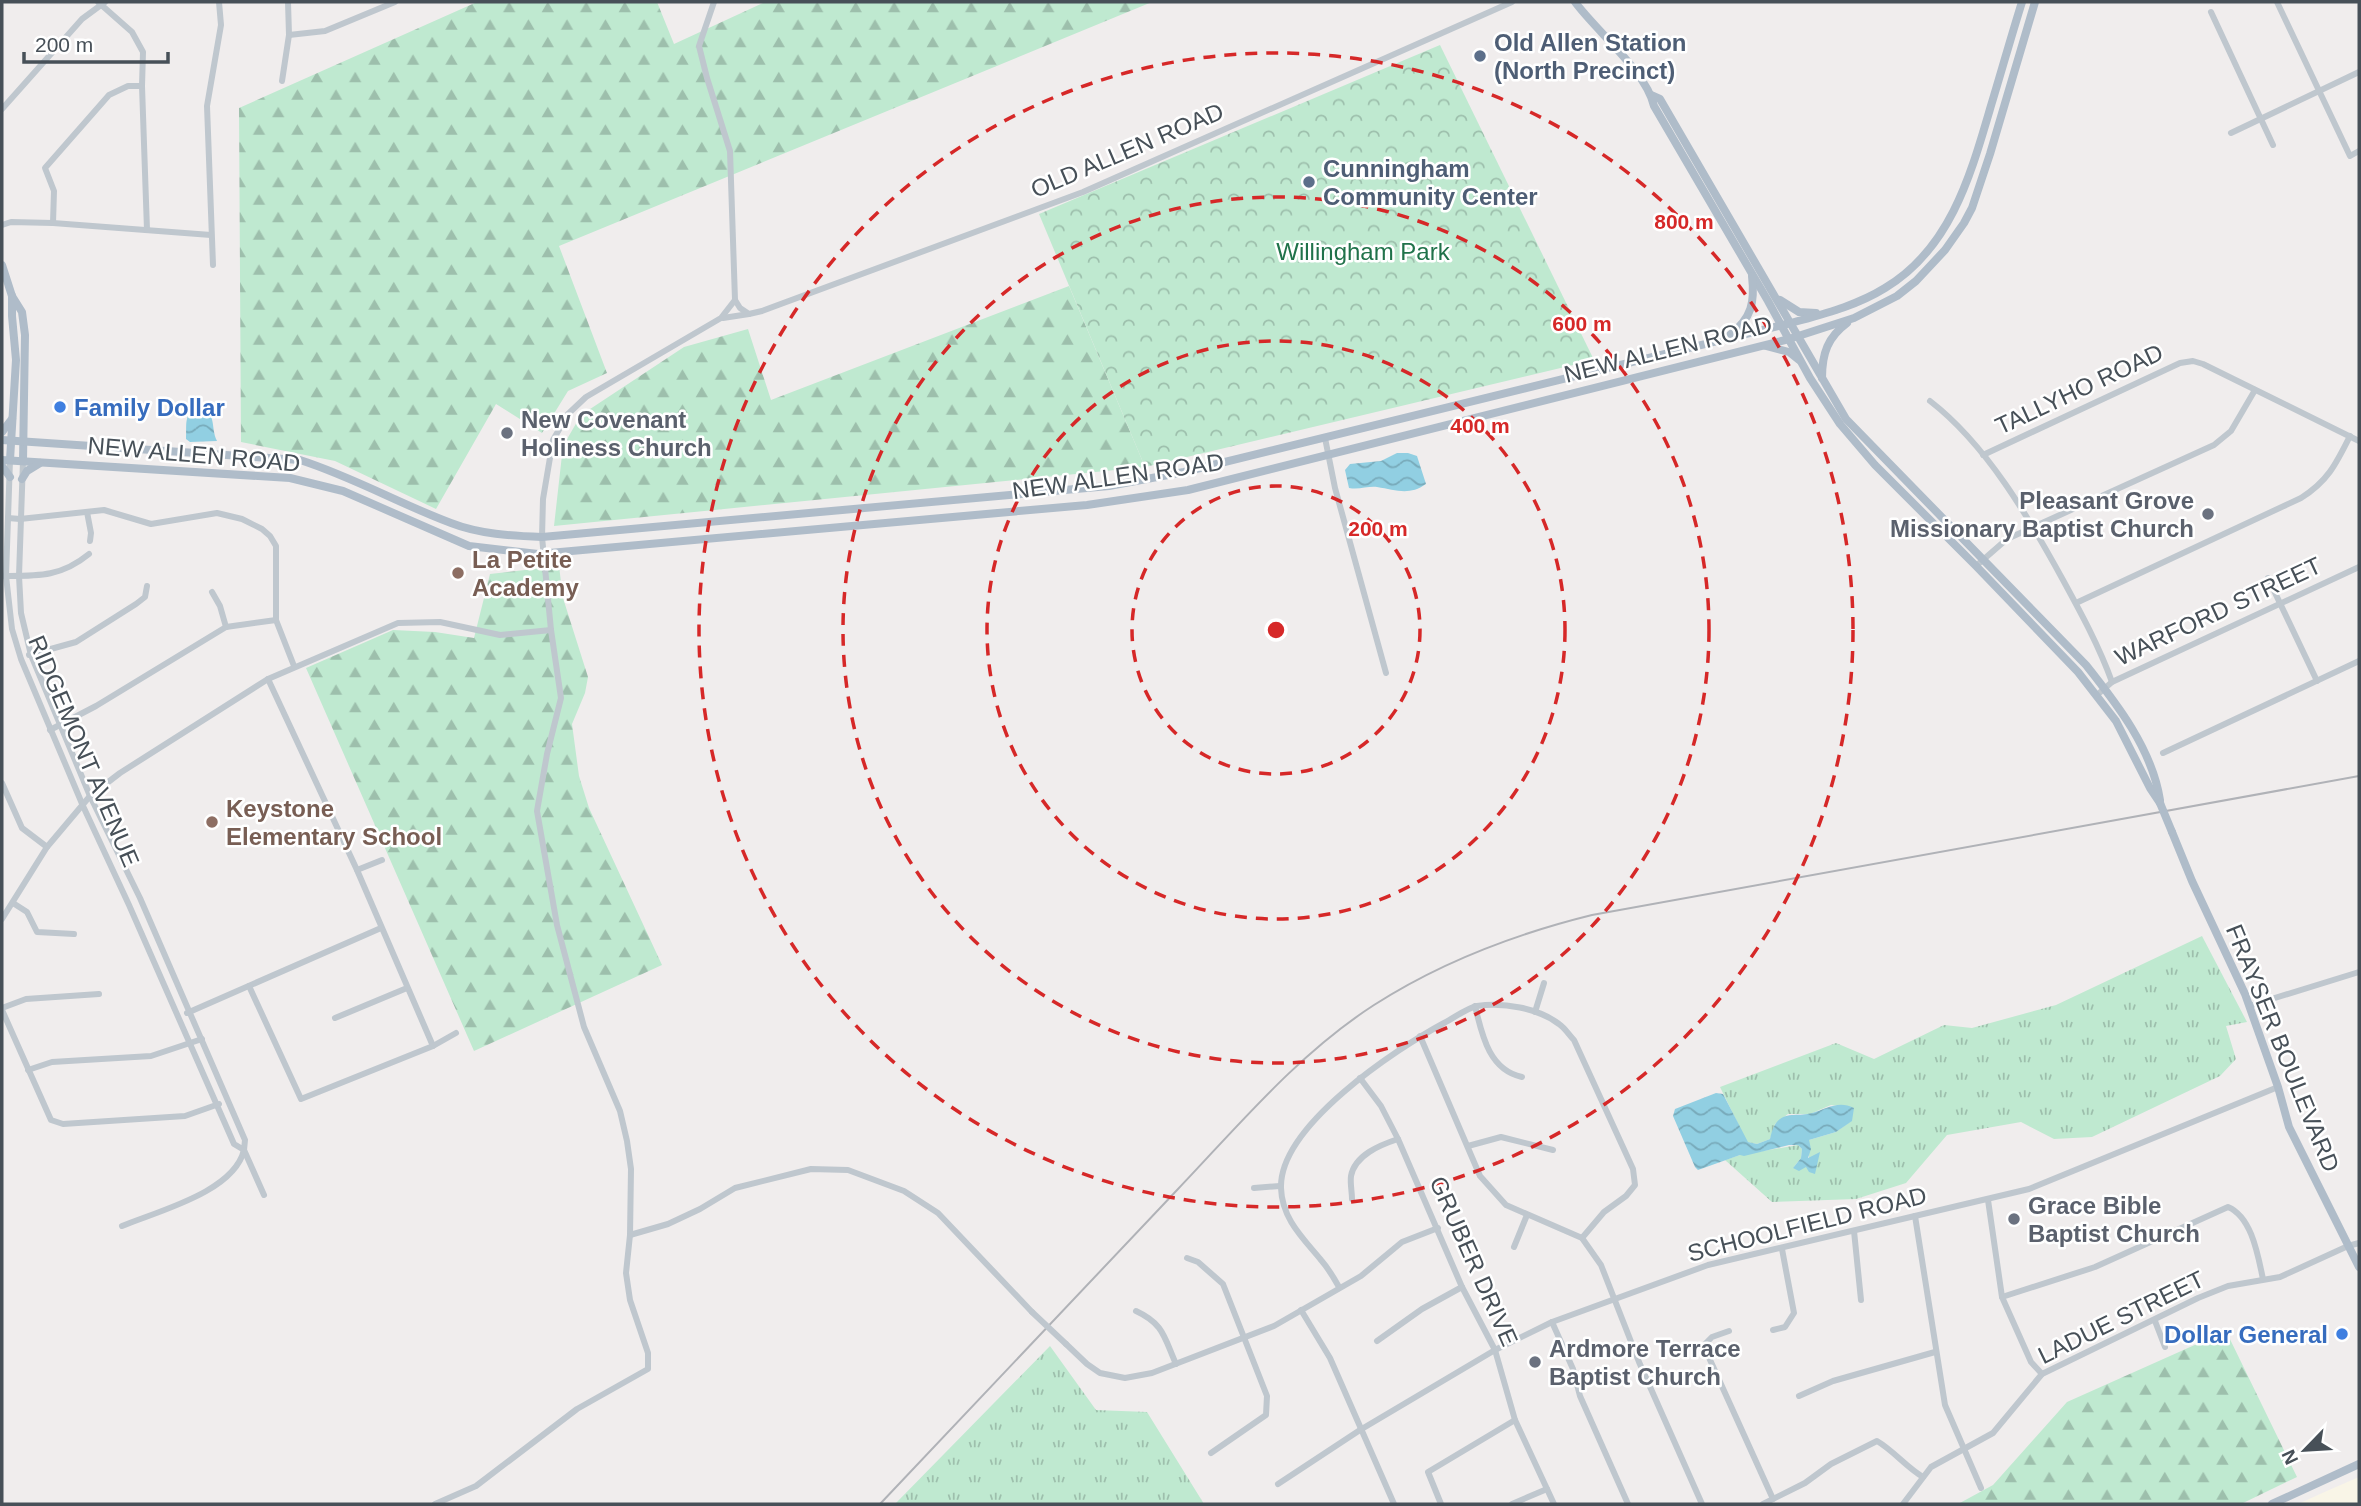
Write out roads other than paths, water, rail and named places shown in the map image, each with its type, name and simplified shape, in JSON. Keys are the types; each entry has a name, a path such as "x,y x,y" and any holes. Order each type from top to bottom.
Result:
{"main road":[{"path":"1575,2 1638,75 1651,95 1654,106 1752,273 1846,419 1980,562 2097,695 2116,721 2160,803"},
{"name":"NEW ALLEN ROAD","path":"2,440 300,460 336,471 453,524 505,535 542,537 1109,486 1184,472 1786,324 1853,304 1886,288 1912,267 1939,238 1956,208 1966,184 2022,2"},
{"name":"NEW ALLEN ROAD","path":"6,460 290,478 343,491 469,547 544,554 1087,505 1188,490 1761,346 1854,318 1897,296 1933,265 1964,223 1990,154 2035,2"},
{"path":"1651,95 1660,99 1776,296 1786,324"},
{"name":"RIDGEMONT AVENUE","path":"2,265 12,296 22,312 23,461"},
{"path":"1727,338 1749,316 1754,295 1752,273"},
{"path":"1776,296 1799,312 1829,312"},
{"path":"1822,381 1826,345 1832,335 1854,318"},
{"path":"1793,337 1801,362 1855,443 1875,465 1980,562 2105,688 2148,760 2157,781 2160,803"},
{"path":"1761,346 1780,349 1801,362"},
{"name":"RIDGEMONT AVENUE","path":"6,460 12,440 13,416 21,371"},
{"path":"2,432 13,416"},
{"path":"24,425 31,435 43,442"},
{"path":"22,479 27,471 42,462"},
{"path":"2,466 10,477"},
{"path":"784,532 783,524 788,518 808,513"},
{"name":"FRAYSER BOULEVARD","path":"2160,803 2249,1006 2290,1127 2359,1267"},
{"path":"2272,1504 2359,1464"}],"street":[{"path":"213,265 208,106 221,25 219,2"},
{"path":"282,81 289,35 288,2"},
{"path":"289,35 325,32 395,2"},
{"path":"714,2 699,46 730,150 735,300 740,308 748,313"},
{"name":"OLD ALLEN ROAD","path":"721,318 748,313 811,294 1083,192 1512,2"},
{"path":"2277,2 2350,156 2359,151"},
{"path":"2,109 82,19 101,3 138,40 143,52 147,230"},
{"path":"2211,12 2273,145"},
{"path":"2231,133 2359,72"},
{"path":"53,223 54,191 45,168 109,95 128,86 142,86"},
{"path":"2,225 11,222 53,223 211,235"},
{"path":"435,1504 476,1486 577,1409 648,1369 648,1353 630,1300 626,1273 631,1169 627,1141 620,1111 584,1027 557,925 537,811 561,698 542,537 543,499 553,440 568,414 586,397 721,318 735,300"},
{"name":"TALLYHO ROAD","path":"1983,455 2180,363 2193,361 2203,364 2255,390"},
{"path":"1980,562 2007,539 2214,445 2231,431 2255,390 2359,441"},
{"path":"1930,401 1950,416 1983,455 2034,526 2076,603 2112,682"},
{"path":"2076,603 2301,498 2319,486 2333,470 2350,436"},
{"path":"1325,438 1386,673"},
{"name":"RIDGEMONT AVENUE","path":"6,460 10,477 4,576 12,629 20,658 234,1144 244,1150"},
{"name":"RIDGEMONT AVENUE","path":"23,461 19,576 21,612 31,655 90,796 140,898 202,1039 245,1140 244,1150 264,1195"},
{"path":"8,517 20,519 104,510 151,524 217,513 242,519 270,536 276,546 276,620 294,666"},
{"path":"87,512 90,541"},
{"path":"4,576 51,575 74,566 89,554"},
{"name":"WARFORD STREET","path":"2097,695 2112,682 2359,567"},
{"path":"2268,578 2317,681"},
{"path":"20,658 76,642 145,597 147,586"},
{"path":"212,592 220,606 226,627"},
{"path":"50,730 96,706 226,627 276,620"},
{"path":"2,919 47,847 90,796 268,679 398,623 440,622 500,635 551,631"},
{"path":"2163,753 2359,661"},
{"path":"268,679 357,870 433,1046"},
{"path":"2,783 22,828 47,847"},
{"path":"357,870 382,860"},
{"path":"13,903 27,912 37,932 74,934"},
{"path":"178,1017 381,928"},
{"path":"2249,1006 2359,972"},
{"path":"1535,1012 1544,983"},
{"path":"249,986 296,1094 301,1099 433,1046 456,1033"},
{"path":"335,1018 407,988"},
{"path":"99,994 26,999 2,1009 51,1120 63,1124 186,1116 227,1101"},
{"path":"1475,1006 1482,1036 1494,1060 1511,1074 1522,1077"},
{"path":"1339,1287 1323,1262 1294,1230 1285,1209 1280,1186 1287,1160 1296,1142 1331,1103 1360,1078 1420,1036 1475,1006 1509,1006 1535,1012 1559,1024 1574,1040 1633,1169 1635,1185 1626,1196 1604,1212 1583,1238"},
{"path":"1420,1036 1480,1177 1491,1191 1506,1205 1583,1238 1601,1265 1639,1362 1702,1504"},
{"path":"28,1070 52,1062 151,1056 202,1039"},
{"name":"GRUBER DRIVE","path":"1360,1078 1381,1106 1398,1139 1462,1287 1495,1350 1516,1420 1554,1504"},
{"name":"SCHOOLFIELD ROAD","path":"1278,1485 1360,1430 1495,1350 1552,1322 1708,1265 2029,1189 2278,1087"},
{"path":"1468,1146 1501,1137 1553,1150"},
{"path":"1352,1199 1351,1175 1360,1159 1380,1145 1398,1139"},
{"path":"122,1226 218,1185 241,1161 244,1150"},
{"path":"629,1235 668,1224 735,1188 811,1169 848,1170 904,1191 938,1213 1032,1312 1087,1364 1100,1373 1113,1377 1137,1378 1275,1326 1361,1276 1402,1242 1438,1228"},
{"path":"1254,1188 1280,1186"},
{"path":"1988,1200 2002,1297 2031,1363 2042,1374"},
{"path":"2002,1297 2095,1267 2228,1207 2242,1216 2257,1252 2263,1279"},
{"path":"1514,1247 1527,1215"},
{"path":"1915,1216 1945,1405 1981,1488"},
{"path":"1854,1231 1860,1300"},
{"name":"LADUE STREET","path":"1906,1503 1931,1467 1993,1433 2042,1374 2198,1298 2228,1286 2280,1277 2359,1243"},
{"path":"1773,1330 1785,1327 1794,1313 1782,1249"},
{"path":"1187,1258 1198,1262 1223,1284 1267,1396 1266,1415 1211,1453"},
{"path":"1377,1341 1422,1308 1462,1287"},
{"path":"1301,1310 1330,1357 1394,1504"},
{"path":"1136,1311 1152,1318 1161,1328 1176,1364"},
{"path":"2155,1321 2165,1347"},
{"path":"1552,1322 1573,1369 1580,1396 1628,1504"},
{"path":"1729,1331 1712,1337 1706,1343 1706,1351 1773,1499"},
{"path":"1799,1396 1833,1381 1935,1352"},
{"path":"1441,1504 1428,1472 1516,1420"},
{"path":"1763,1504 1805,1483 1831,1464 1877,1441 1888,1447 1908,1468 1923,1477"},
{"path":"1512,1504 1547,1489"}],"water":[{"path":"198,408 211,417 217,441 190,442 186,439 188,416"},
{"path":"1397,453 1417,456 1426,484 1408,491 1377,487 1349,488 1345,470 1350,464 1381,461"},
{"path":"1716,1093 1723,1094 1748,1142 1757,1144 1770,1139 1776,1123 1788,1116 1843,1105 1854,1108 1852,1121 1836,1132 1809,1140 1811,1149 1808,1158 1820,1152 1815,1174 1809,1172 1806,1167 1799,1171 1793,1168 1801,1158 1802,1149 1798,1145 1740,1155 1698,1170 1673,1116 1675,1109"}],"railway":[{"path":"880,1504 1270,1091 1346,1024 1425,975 1507,940 1592,915 2359,776"}],"place":[{"name":"Old Allen Station (North Precinct)","path":"1480,56"},
{"name":"Cunningham Community Center","path":"1309,182"},
{"name":"Family Dollar","path":"60,407"},
{"name":"New Covenant Holiness Church","path":"507,433"},
{"name":"Pleasant Grove Missionary Baptist Church","path":"2208,514"},
{"name":"La Petite Academy","path":"458,573"},
{"name":"Keystone Elementary School","path":"212,822"},
{"name":"Grace Bible Baptist Church","path":"2014,1219"},
{"name":"Dollar General","path":"2342,1334"},
{"name":"Ardmore Terrace Baptist Church","path":"1535,1362"}],"park label":[{"name":"Willingham Park","path":"1363,251"}]}
